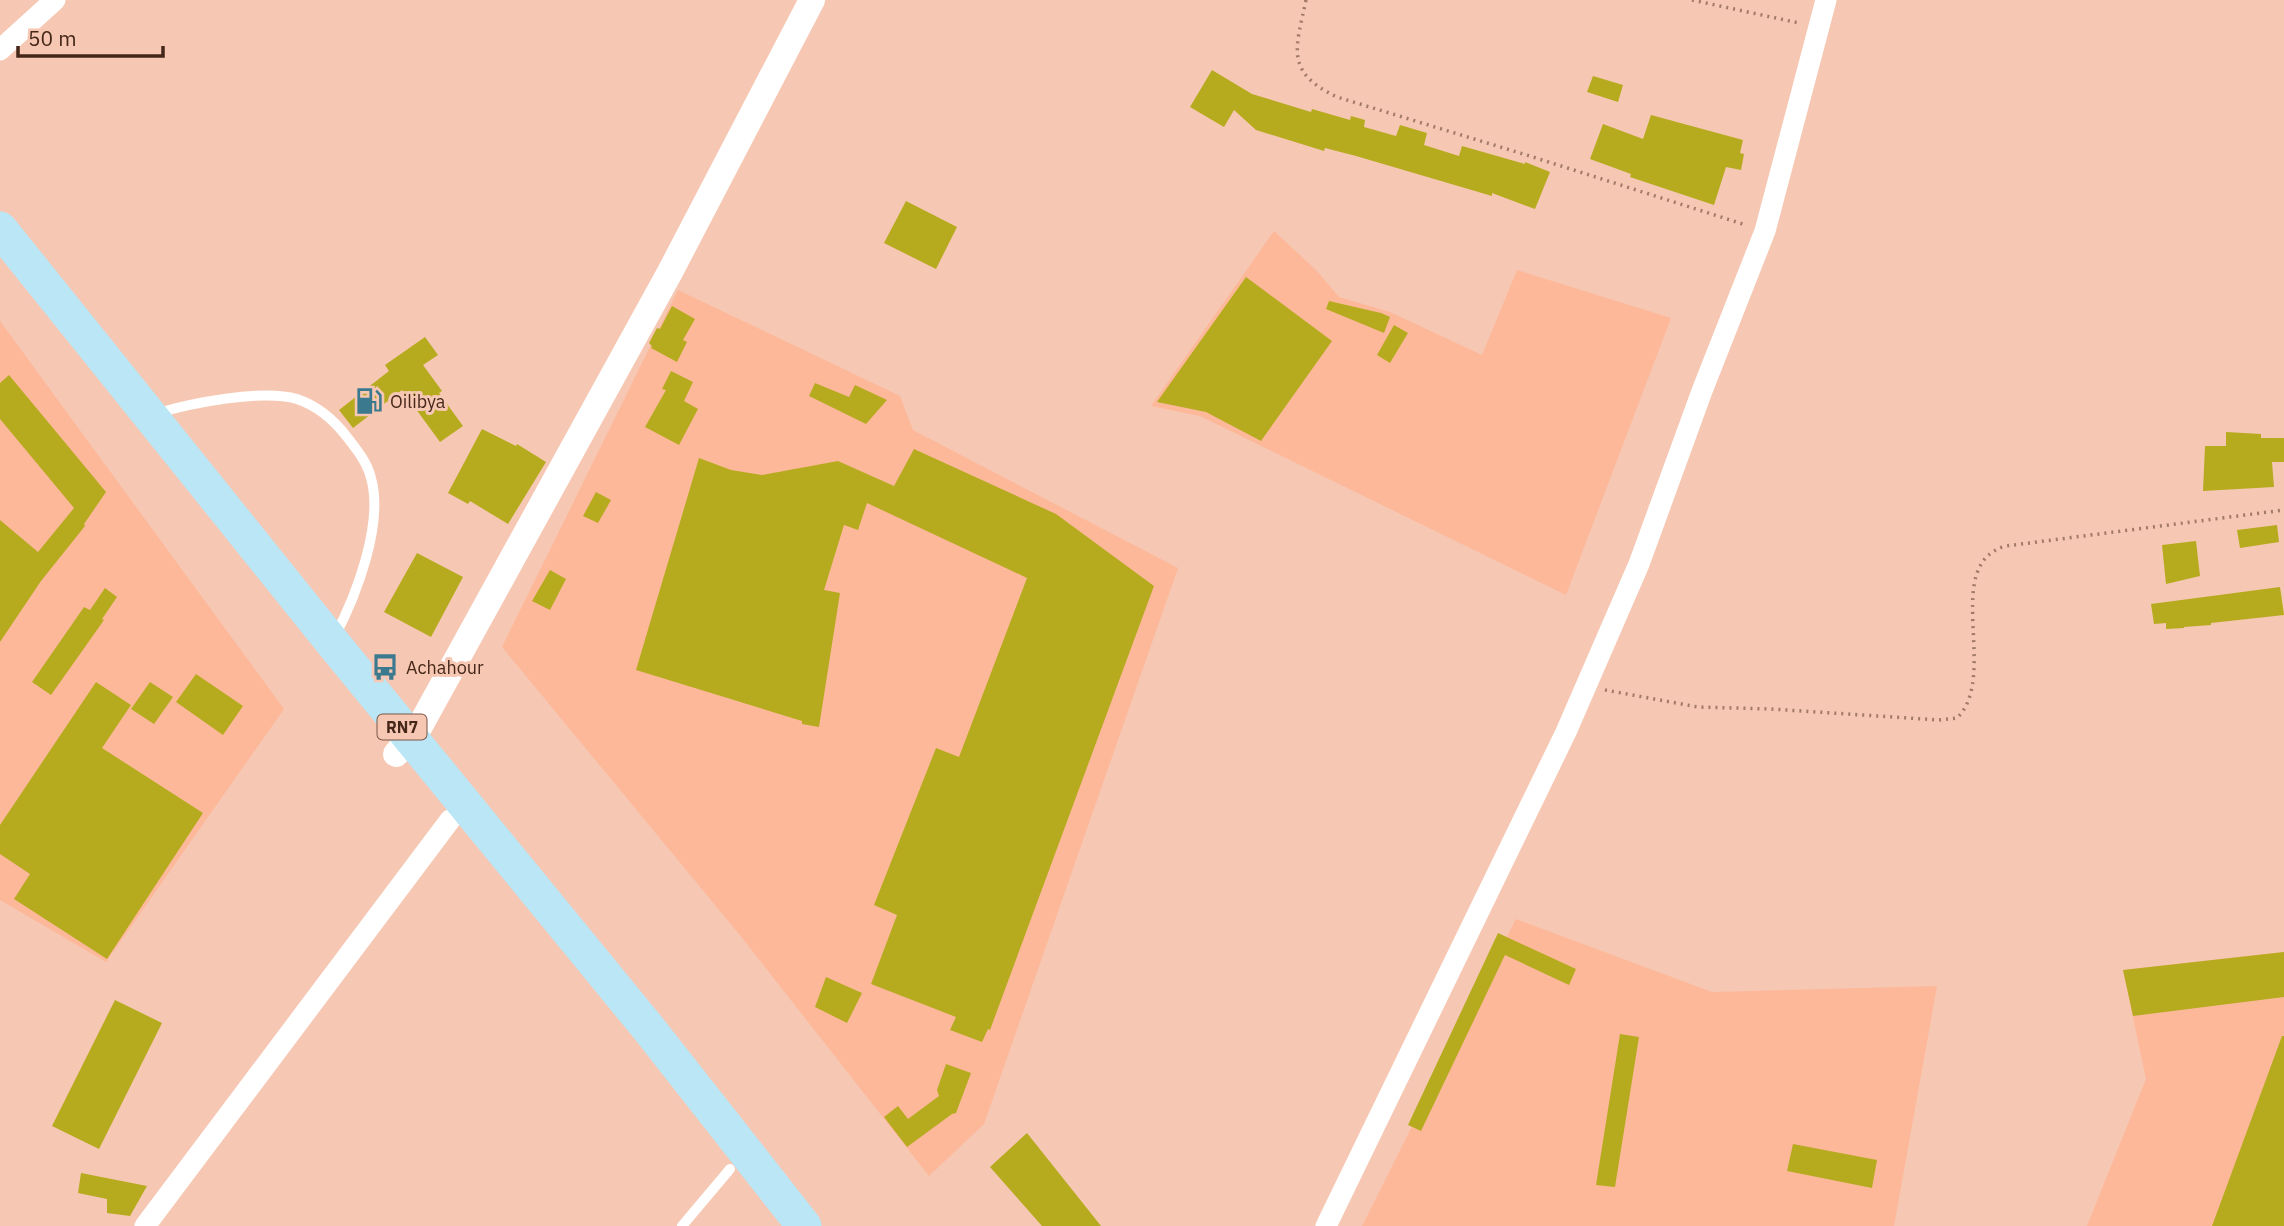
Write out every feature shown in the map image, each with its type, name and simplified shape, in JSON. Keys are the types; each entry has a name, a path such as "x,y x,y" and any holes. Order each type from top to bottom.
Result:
{"highway":[{"name":"RN7","path":"0,229 332,642 404,746 450,820 775,1226"},
{"name":"RN7","path":"0,262 404,746 649,1029 804,1226"}],"street":[{"path":"0,50 55,0"},
{"path":"404,746 420,726 670,272 812,0"},
{"path":"1326,1226 1566,732 1639,564 1702,391 1765,231 1826,0"},
{"path":"145,1226 450,820"}],"lane":[{"path":"149,415 201,403 280,396 313,406 327,415 358,450 371,477 375,508 360,576 332,642"},
{"path":"682,1226 730,1169"}],"path":[{"path":"1306,0 1296,54 1298,64 1306,76 1321,90 1765,231"},
{"path":"1692,0 1819,27"},
{"path":"1585,687 1698,707 1939,720 1957,718 1968,705 1975,680 1973,610 1976,570 1990,552 2006,546 2284,510"}],"shaded area":[{"path":"1274,231 1316,270 1339,297 1390,312 1482,355 1517,270 1671,318 1566,595 1200,416 1151,406"},
{"path":"678,290 900,396 913,430 1178,568 984,1124 929,1176 739,934 502,647"},
{"path":"0,321 284,709 106,962 0,900"},
{"path":"1516,919 1712,992 1937,986 1894,1226 1362,1226"},
{"path":"2284,952 2284,1226 2087,1226 2146,1079 2123,970"}],"building":[{"path":"1212,70 1252,94 1311,112 1312,109 1350,120 1351,116 1365,120 1364,127 1396,136 1400,125 1427,133 1424,145 1459,156 1462,146 1525,162 1550,172 1535,209 1492,193 1492,196 1256,130 1234,110 1224,127 1190,107"},
{"path":"1593,76 1623,85 1618,102 1587,92"},
{"path":"1651,115 1743,140 1740,153 1744,154 1741,170 1726,167 1714,205 1630,177 1631,174 1590,159 1603,124 1643,139"},
{"path":"906,201 957,227 936,269 884,243"},
{"path":"1246,277 1332,341 1261,441 1206,412 1157,402"},
{"path":"1329,301 1390,317 1384,333 1326,309"},
{"path":"672,306 695,319 683,340 687,342 677,362 651,348 649,343"},
{"path":"1394,325 1408,333 1390,363 1377,355"},
{"path":"425,337 438,355 423,365 463,426 440,442 402,390 353,428 339,410 389,371 385,365"},
{"path":"671,371 693,382 684,401 698,409 679,445 645,427 666,390 662,389"},
{"path":"9,375 106,492 85,526 41,581 0,642 0,520 38,552 74,508 0,419 0,383"},
{"path":"815,383 849,397 855,385 887,400 866,424 809,396"},
{"path":"482,429 516,446 517,444 546,462 508,524 470,501 468,504 448,493"},
{"path":"2226,432 2261,434 2261,438 2284,438 2284,462 2272,462 2274,487 2203,491 2205,446 2226,446"},
{"path":"914,449 1056,514 1154,586 990,1030 988,1029 982,1042 950,1030 956,1017 871,984 897,915 874,905 936,748 959,757 1027,578 867,503 858,530 844,525 824,590 840,593 819,727 802,724 802,721 636,670 699,458 731,470 762,475 838,461 894,486"},
{"path":"596,492 611,500 598,523 583,516"},
{"path":"2277,525 2279,542 2240,548 2237,530"},
{"path":"2196,541 2200,576 2166,584 2162,545"},
{"path":"417,553 463,577 431,637 384,612"},
{"path":"550,570 566,579 550,610 532,601"},
{"path":"2280,587 2284,615 2184,628 2166,629 2166,623 2154,624 2151,604"},
{"path":"105,588 117,597 51,695 32,682 84,607 90,610"},
{"path":"196,674 243,706 223,735 176,702"},
{"path":"96,682 131,705 102,748 203,813 107,959 14,899 30,874 0,854 0,825"},
{"path":"150,682 173,697 154,724 131,709"},
{"path":"1498,933 1576,969 1569,985 1505,955 1421,1131 1408,1125"},
{"path":"2284,952 2284,997 2133,1016 2123,970"},
{"path":"826,977 862,993 847,1023 815,1007"},
{"path":"115,1000 162,1023 99,1149 52,1126"},
{"path":"1620,1034 1639,1037 1615,1187 1596,1185"},
{"path":"2282,1036 2284,1226 2212,1226"},
{"path":"946,1064 971,1073 956,1113 907,1147 884,1117 898,1106 908,1119 939,1096 937,1090"},
{"path":"1027,1133 1101,1226 1042,1226 990,1167"},
{"path":"1793,1144 1877,1160 1872,1188 1787,1171"},
{"path":"81,1173 147,1186 130,1216 107,1213 107,1199 78,1193"}],"place":[{"name":"Oilibya","path":"369,401"},
{"name":"Achahour","path":"385,667"}]}
